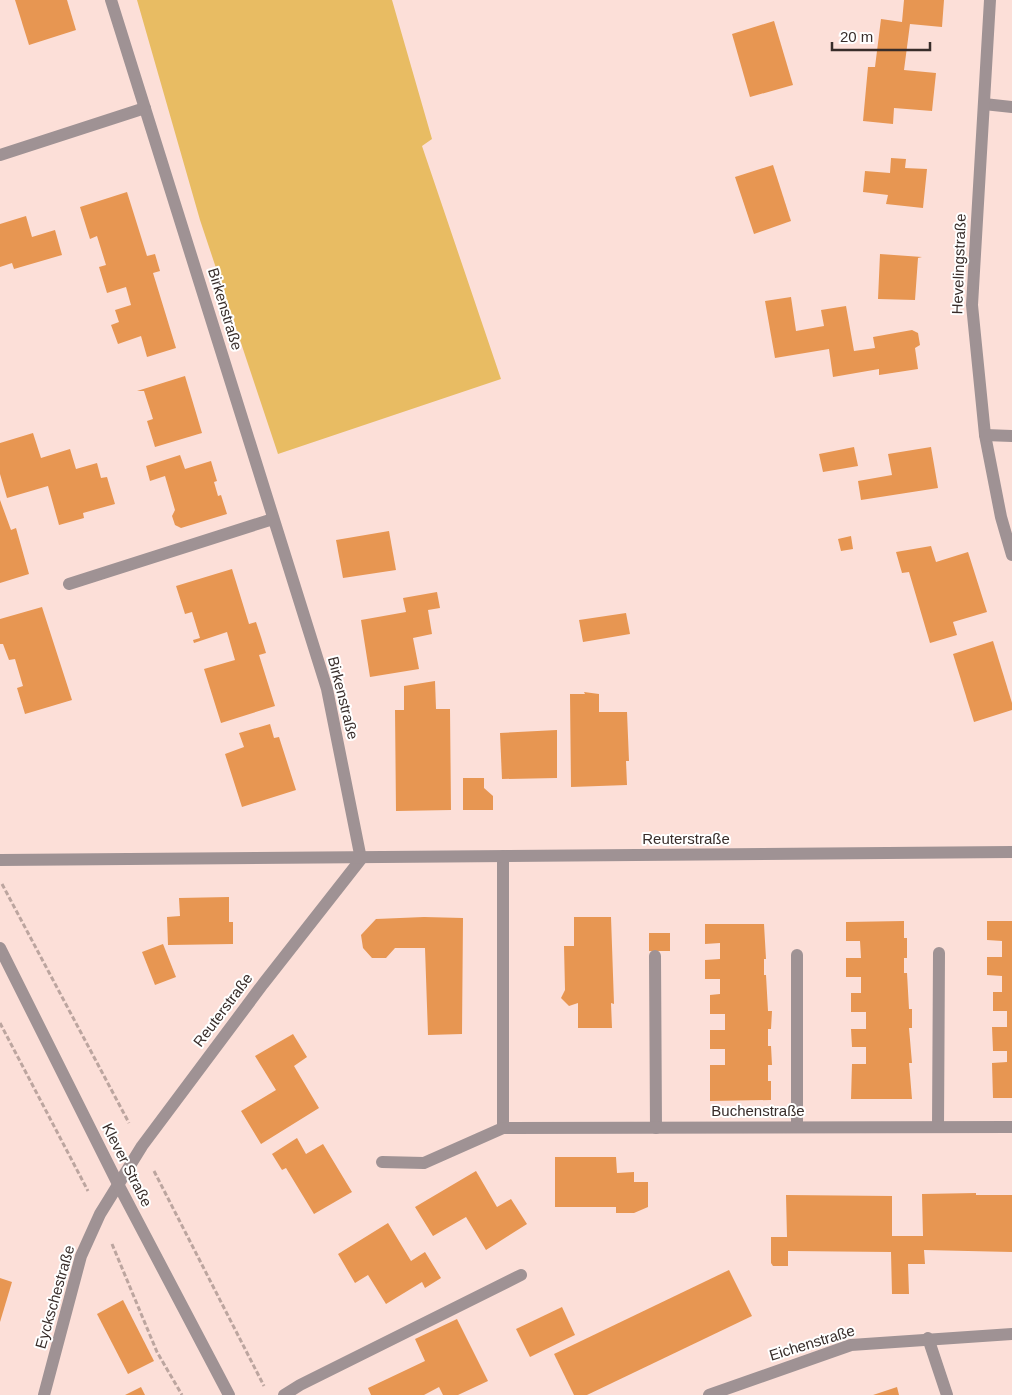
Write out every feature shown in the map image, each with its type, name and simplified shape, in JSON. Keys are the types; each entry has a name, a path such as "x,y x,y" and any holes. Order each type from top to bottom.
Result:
{"street":[{"name":"Birkenstraße","path":"111,0 327,689 361,859"},
{"name":"Hevelingstraße","path":"990,0 972,305 984,435 1001,517 1012,556"},
{"path":"984,104 1012,107"},
{"path":"0,155 145,108"},
{"path":"984,435 1012,436"},
{"path":"69,584 274,519"},
{"name":"Reuterstraße","path":"0,860 361,859 1012,852"},
{"path":"503,856 503,1128"},
{"name":"Reuterstraße","path":"119,1186 142,1146 263,984 361,859"},
{"name":"Klever Straße","path":"0,948 119,1186 228,1395"},
{"path":"938,1127 939,953"},
{"path":"655,956 656,1128"},
{"path":"797,956 797,1127"},
{"name":"Buchenstraße","path":"382,1162 424,1163 503,1128 1012,1127"},
{"name":"Eyckschestraße","path":"44,1395 81,1256 100,1214 119,1186"},
{"path":"284,1395 521,1275"},
{"name":"Eichenstraße","path":"709,1395 851,1345 928,1338 1012,1334"},
{"path":"928,1338 947,1395"}],"shaded area":[{"path":"137,0 392,0 432,139 422,146 501,379 278,454 200,220"}],"building":[{"path":"15,0 67,0 76,30 29,45"},
{"path":"904,0 944,0 942,27 910,24 904,70 936,73 932,111 894,108 893,124 863,121 868,67 875,67 881,19 902,22"},
{"path":"774,21 793,85 750,97 732,34"},
{"path":"891,158 906,159 905,168 927,169 923,208 886,204 888,195 863,192 865,171 890,173"},
{"path":"773,165 791,221 754,234 735,177"},
{"path":"127,192 147,256 155,254 160,271 153,273 176,348 147,357 141,336 118,344 111,325 119,322 115,310 131,305 126,287 107,293 99,267 106,265 97,236 90,239 80,207"},
{"path":"26,216 32,237 55,230 62,255 14,269 12,263 0,267 0,224"},
{"path":"880,254 922,257 918,258 915,300 878,299"},
{"path":"791,297 796,331 824,326 821,310 846,306 854,351 875,348 873,337 912,330 918,333 920,345 915,348 918,369 879,375 879,369 833,377 829,349 775,358 765,301"},
{"path":"185,376 202,433 155,447 147,421 153,419 144,391 137,391"},
{"path":"33,433 41,458 70,449 76,469 97,463 101,478 107,477 115,504 83,513 84,518 59,525 48,486 7,498 0,474 0,443"},
{"path":"854,447 858,466 823,472 819,454"},
{"path":"931,447 938,488 861,500 858,481 892,475 888,454"},
{"path":"180,455 185,469 211,461 217,481 214,482 218,496 221,495 227,514 181,528 175,525 172,516 175,510 165,476 150,481 146,466"},
{"path":"0,500 11,530 16,528 29,574 0,583"},
{"path":"389,531 396,570 343,578 336,540"},
{"path":"851,536 853,549 841,551 838,539"},
{"path":"931,546 936,562 968,552 987,612 953,622 957,635 930,643 909,572 902,573 896,552"},
{"path":"232,569 249,624 256,622 261,637 266,653 259,655 275,706 221,723 204,669 235,660 227,632 194,643 193,640 200,638 192,612 185,614 176,586"},
{"path":"437,592 440,608 428,610 432,634 413,638 419,669 370,677 361,620 406,612 403,598"},
{"path":"42,607 72,700 25,714 17,688 23,686 15,659 9,660 3,644 0,644 0,619"},
{"path":"626,613 630,634 583,642 579,620"},
{"path":"993,641 1012,703 1012,710 974,722 953,654"},
{"path":"435,681 436,709 450,709 451,810 396,811 395,710 404,710 404,686"},
{"path":"584,692 599,694 599,712 627,712 629,761 626,761 627,785 571,787 570,694 585,694"},
{"path":"270,724 274,738 279,737 296,790 242,807 225,754 244,747 239,733"},
{"path":"557,730 557,778 502,779 500,733"},
{"path":"463,778 484,778 484,788 493,796 493,810 463,810"},
{"path":"229,897 229,922 233,922 233,944 168,945 167,917 180,916 179,898"},
{"path":"574,917 611,917 614,1004 611,1003 612,1028 578,1028 578,1003 569,1006 561,998 565,990 564,946 574,946"},
{"path":"463,918 462,1034 428,1035 425,948 395,948 386,958 372,958 363,948 361,935 376,919"},
{"path":"904,921 904,938 907,938 907,958 904,958 904,973 907,973 909,1009 912,1009 912,1028 909,1028 912,1063 909,1063 912,1099 851,1099 852,1064 866,1064 866,1047 852,1047 851,1029 866,1029 866,1012 851,1012 851,993 861,993 861,977 846,977 846,958 861,958 860,941 846,941 846,922"},
{"path":"987,921 1012,921 1012,1098 993,1098 992,1063 1007,1062 1007,1051 993,1051 992,1027 1007,1027 1007,1011 993,1011 993,992 1002,992 1002,976 987,975 987,957 1002,957 1002,941 987,940"},
{"path":"705,924 764,924 766,959 764,959 764,975 766,975 768,1011 772,1011 771,1029 768,1029 768,1046 771,1046 772,1065 768,1065 768,1081 771,1081 771,1100 710,1101 710,1065 725,1065 725,1049 710,1049 710,1030 725,1030 725,1014 710,1014 710,995 720,994 720,979 705,979 705,960 720,959 720,943 705,944"},
{"path":"649,933 670,933 670,951 649,951"},
{"path":"163,944 176,977 155,985 142,952"},
{"path":"293,1034 307,1057 294,1066 319,1108 261,1144 241,1111 276,1090 255,1056"},
{"path":"297,1138 306,1154 323,1144 352,1192 314,1214 286,1168 282,1170 272,1154"},
{"path":"555,1157 616,1157 617,1173 634,1172 634,1182 648,1182 648,1207 634,1213 616,1213 616,1207 555,1207"},
{"path":"476,1171 497,1207 511,1199 527,1224 486,1250 466,1217 433,1236 415,1207"},
{"path":"976,1193 976,1195 1012,1195 1012,1252 924,1250 925,1264 908,1264 909,1294 892,1294 891,1252 788,1251 788,1266 773,1266 771,1263 771,1237 787,1237 786,1195 892,1196 892,1236 923,1236 922,1194"},
{"path":"388,1223 411,1261 425,1252 441,1278 425,1288 422,1282 386,1304 368,1275 355,1283 338,1254"},
{"path":"729,1270 752,1316 587,1395 574,1395 554,1354"},
{"path":"0,1278 12,1282 0,1322"},
{"path":"123,1300 154,1361 128,1374 97,1314"},
{"path":"562,1307 575,1335 530,1357 516,1329"},
{"path":"457,1319 488,1381 458,1395 443,1395 439,1387 424,1395 371,1395 368,1388 425,1361 415,1339"},
{"path":"141,1387 145,1395 125,1395"},
{"path":"897,1387 899,1395 873,1395"}]}
